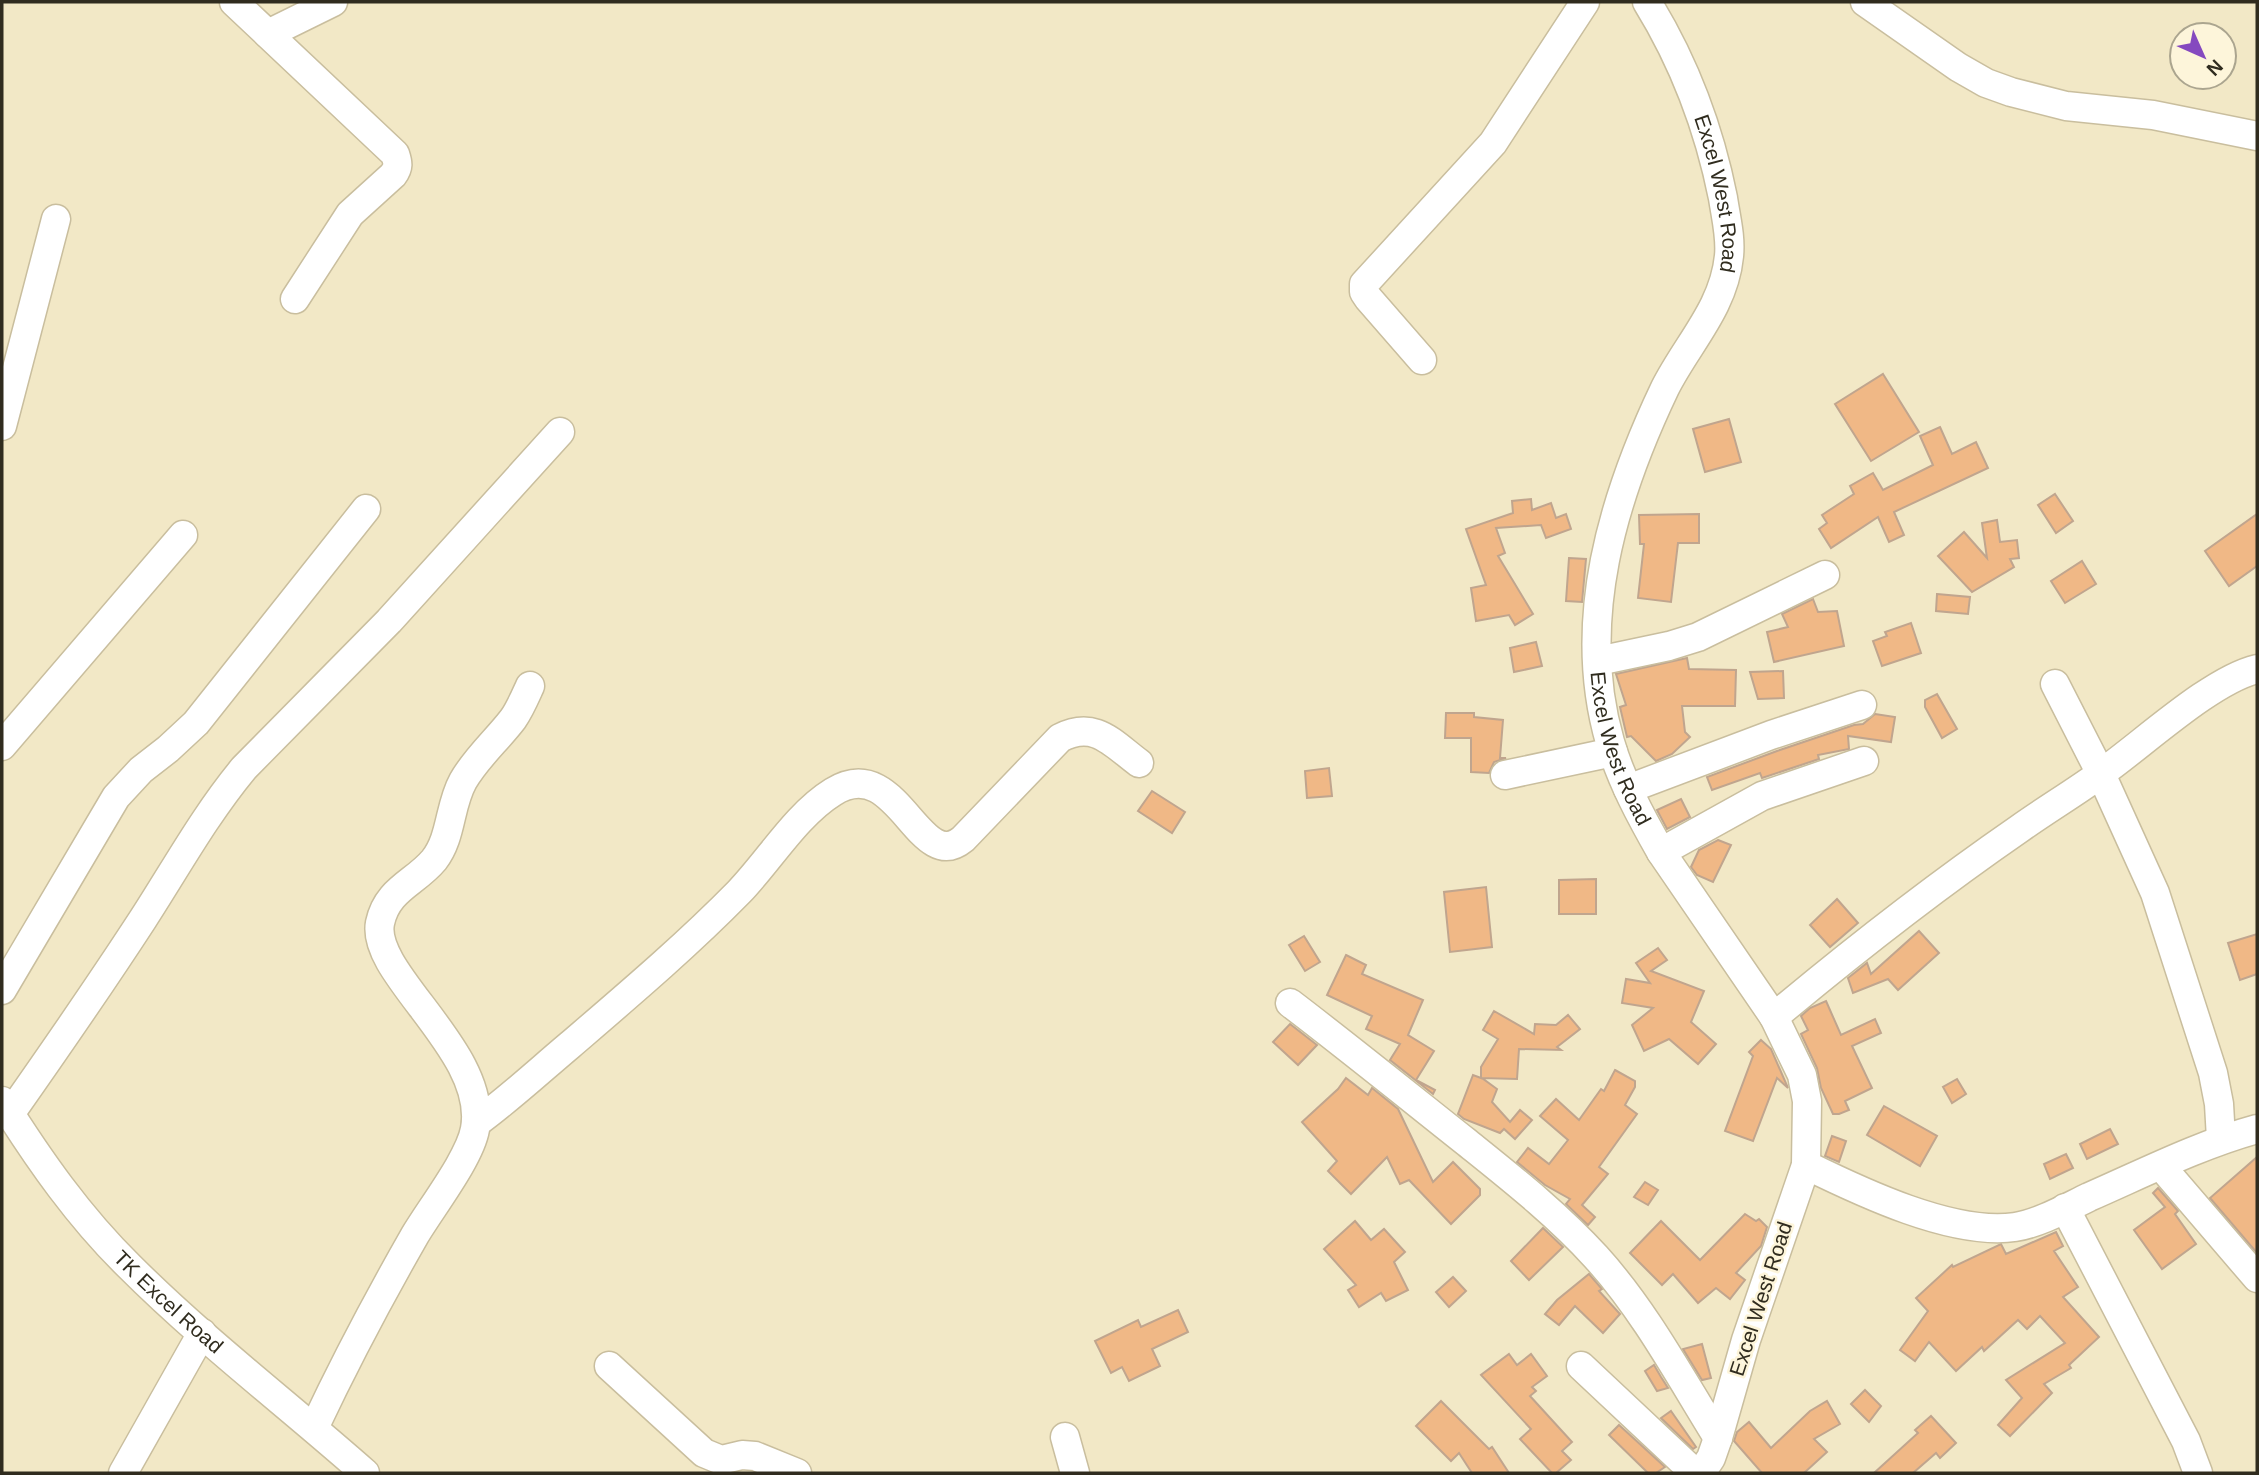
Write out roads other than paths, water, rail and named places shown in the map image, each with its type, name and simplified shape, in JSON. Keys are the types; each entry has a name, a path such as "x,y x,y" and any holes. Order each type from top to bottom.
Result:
{"street":[{"path":"234,2 395,154 398,162 393,175 350,214 295,299"},
{"path":"268,34 333,2"},
{"path":"1422,360 1364,292 1364,284 1493,143 1585,2"},
{"name":"Excel West Road","path":"1647,2 1669,38 1689,81 1717,171 1730,233 1729,256 1717,303 1670,379 1624,484 1614,518 1596,616 1603,716 1613,752 1628,789 1661,852 1774,1017 1802,1075 1807,1101 1807,1166 1746,1340 1710,1463"},
{"path":"1865,2 1958,67 1986,83 2011,92 2066,106 2153,115 2257,136"},
{"path":"2,426 56,219"},
{"path":"6,1108 144,917 223,793 244,768 389,621 560,432"},
{"path":"2,990 116,797 141,769 196,723 366,509"},
{"path":"2,746 183,535"},
{"path":"1598,661 1698,637 1825,575"},
{"path":"1774,1017 1860,947 2018,830 2101,774 2237,675 2257,669"},
{"path":"2055,684 2101,774 2155,894 2213,1073 2219,1104 2221,1139"},
{"path":"314,1428 345,1361 416,1234 472,1143 476,1123 477,1109 469,1081 457,1056 393,966 381,941 380,924 395,894 437,855 446,838 455,800 463,782 515,716 530,686"},
{"path":"1628,789 1771,735 1862,705"},
{"path":"476,1123 625,998 682,946 739,892 809,811 835,790 853,783 867,783 886,795 932,841 946,848 963,839 1060,738 1073,731 1090,730 1139,763"},
{"path":"1505,775 1613,752"},
{"path":"1661,852 1762,796 1864,761"},
{"path":"1290,1003 1417,1101 1542,1203 1597,1258 1637,1308 1710,1463"},
{"name":"TK Excel Road","path":"6,1108 45,1166 89,1222 128,1265 202,1333 366,1473"},
{"path":"1807,1166 1891,1204 1953,1222 1994,1228 2016,1227 2221,1139 2257,1129"},
{"path":"2161,1166 2257,1278"},
{"path":"2065,1208 2186,1441 2198,1473"},
{"path":"123,1473 202,1333"},
{"path":"610,1366 704,1453 721,1460 742,1455 755,1456 797,1473"},
{"path":"1581,1366 1710,1463"},
{"path":"1065,1437 1074,1473"}]}
